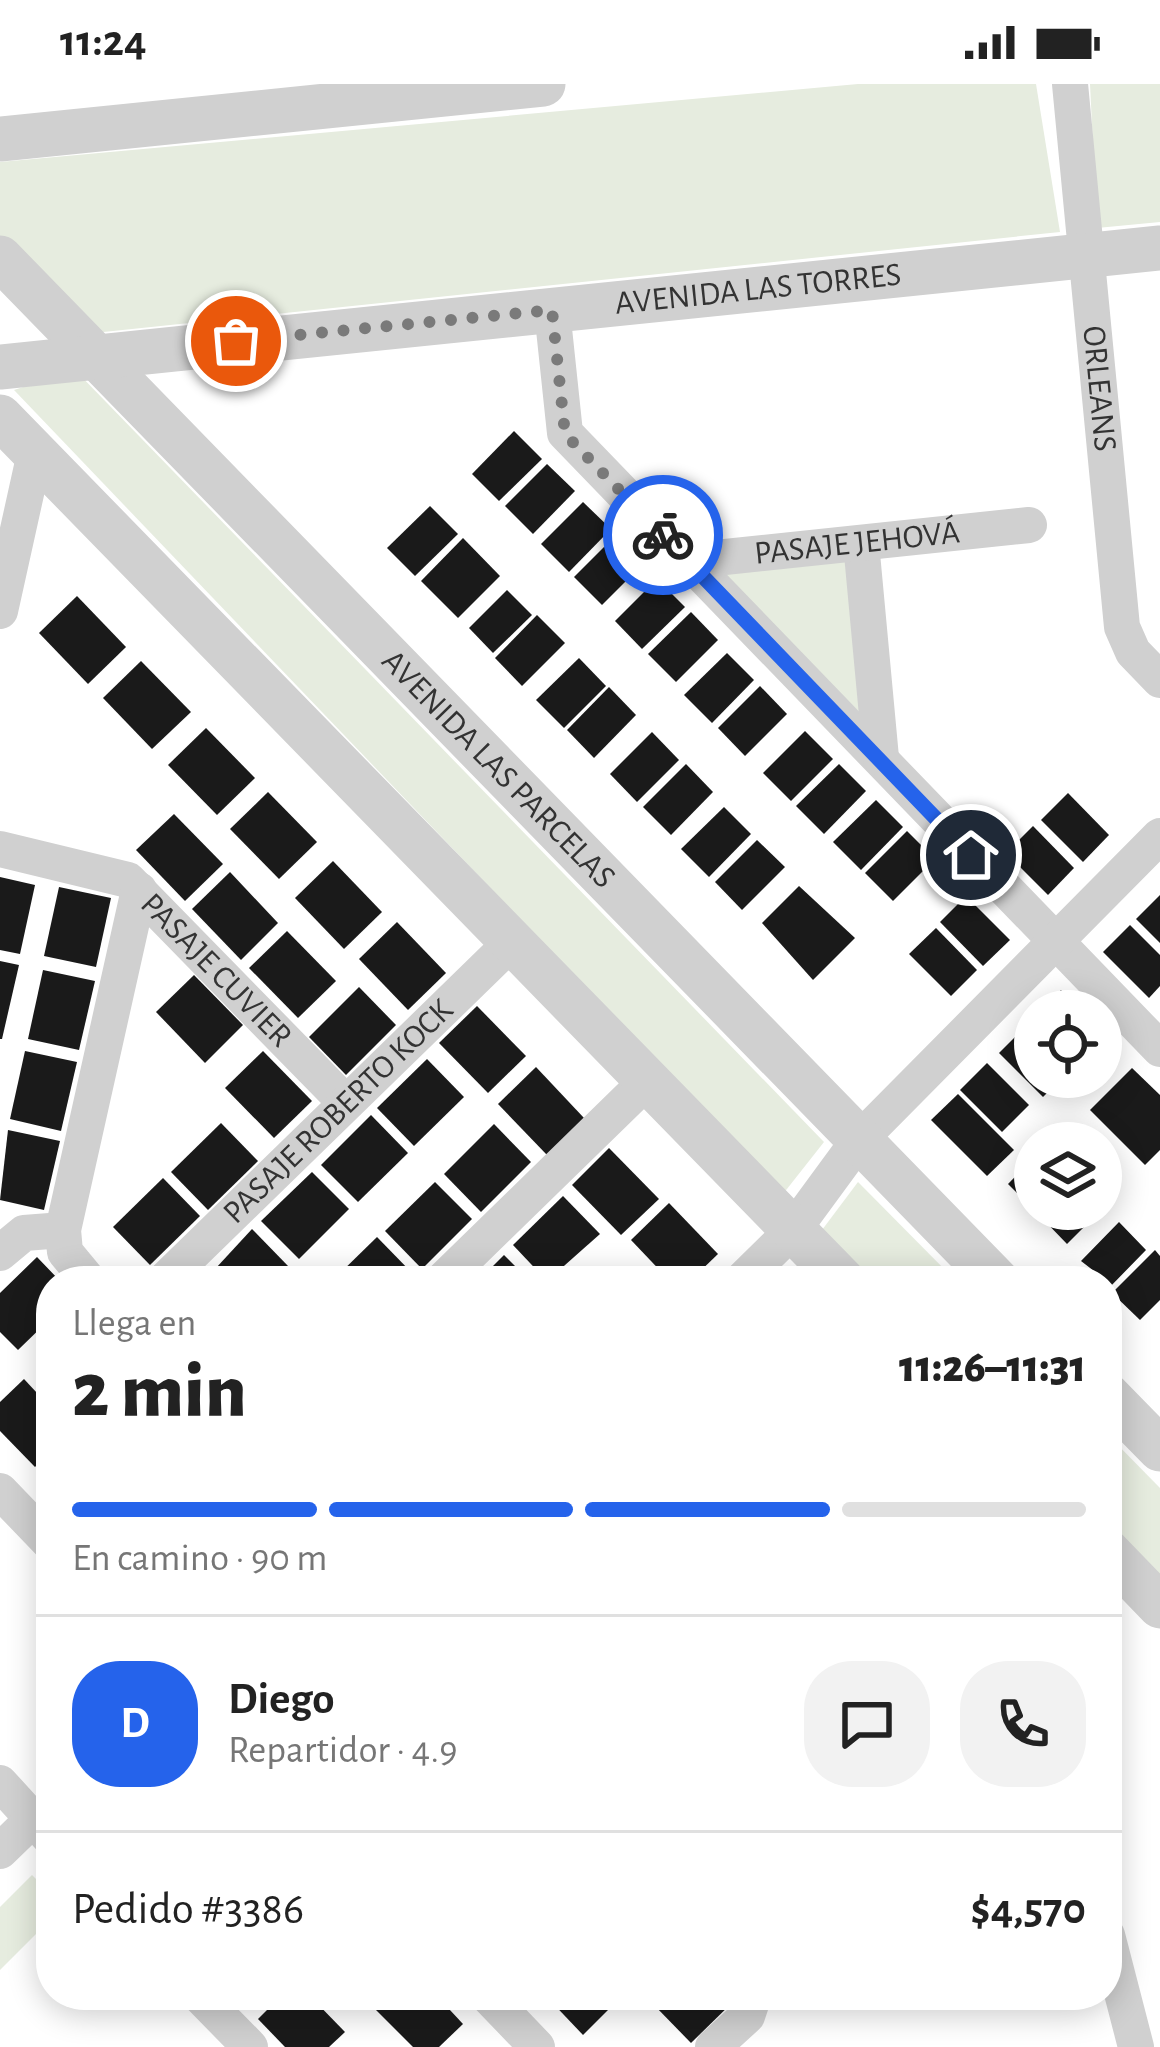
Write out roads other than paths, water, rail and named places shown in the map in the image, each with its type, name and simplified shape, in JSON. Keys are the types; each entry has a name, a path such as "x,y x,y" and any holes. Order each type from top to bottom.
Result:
{"street":[{"path":"0,139 385,91 544,84"},
{"name":"ORLEANS","path":"1070,84 1122,627 1133,652 1160,680"},
{"name":"AVENIDA LAS TORRES","path":"0,367 1160,248"},
{"name":"AVENIDA LAS PARCELAS","path":"0,258 982,1266"},
{"path":"552,310 565,434 1160,1049"},
{"path":"0,417 829,1266"},
{"path":"0,611 35,453"},
{"name":"PASAJE JEHOVÁ","path":"687,561 1029,525"},
{"path":"861,543 881,758"},
{"path":"756,1266 793,1229 860,1140 1160,836"},
{"name":"PASAJE CUVIER","path":"0,849 114,874 140,890 346,1103"},
{"path":"76,1266 65,1252 63,1230 140,890"},
{"name":"PASAJE ROBERTO KOCK","path":"179,1266 512,941"},
{"path":"457,1266 648,1080"},
{"path":"0,1253 24,1233 63,1230"},
{"path":"1122,1410 1160,1449"},
{"path":"0,1491 36,1528"},
{"path":"1122,1567 1160,1606"},
{"path":"0,1783 36,1822"},
{"path":"0,1851 36,1832"},
{"path":"1122,1993 1136,2047"},
{"path":"213,2010 248,2046"},
{"path":"501,2010 537,2047"},
{"path":"712,2047 749,2010"}]}
